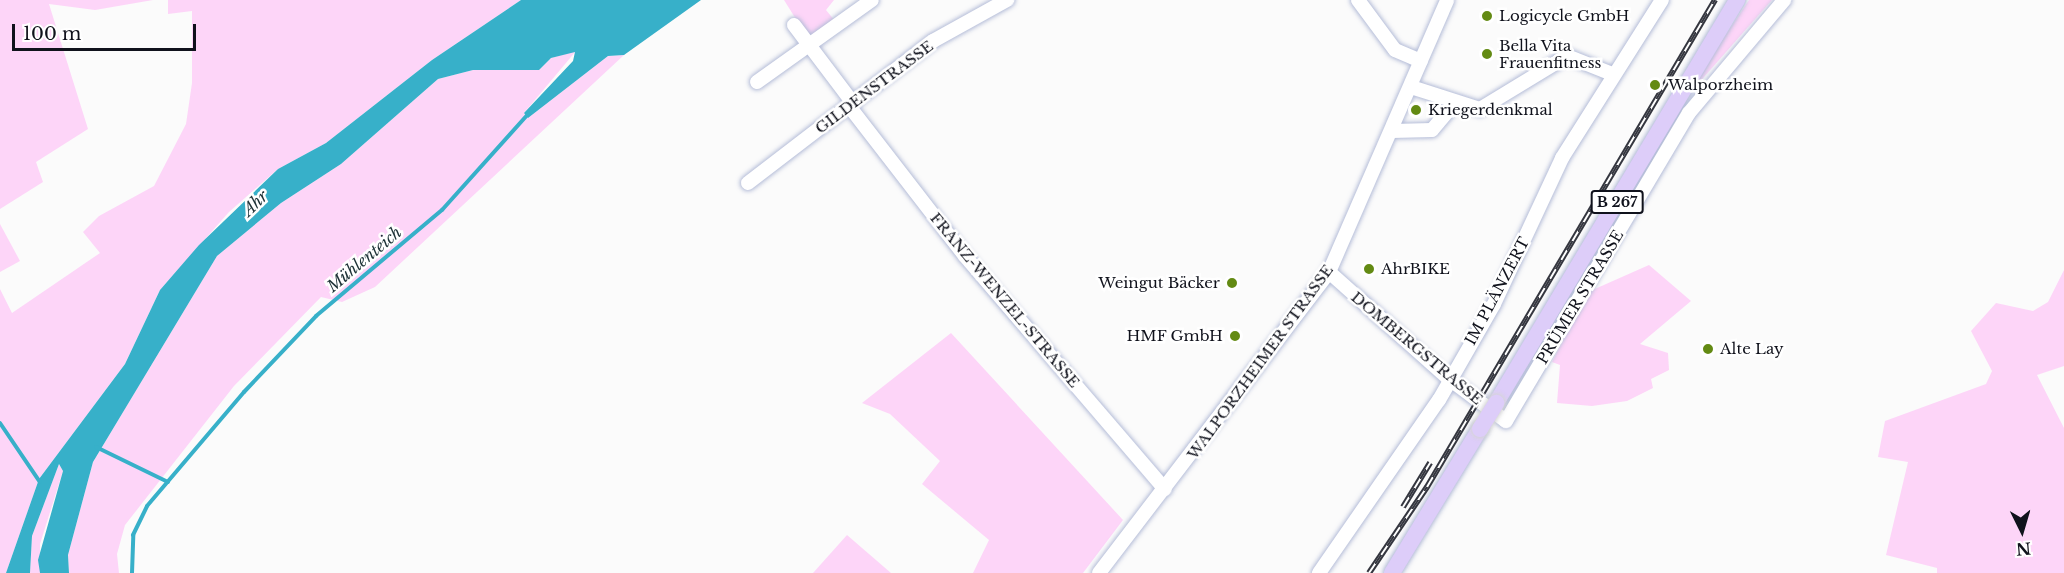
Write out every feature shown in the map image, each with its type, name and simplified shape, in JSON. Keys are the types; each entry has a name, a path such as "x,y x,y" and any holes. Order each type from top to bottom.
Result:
{"main road":[{"name":"B 267","path":"1392,573 1737,0"}],"street":[{"path":"757,82 872,0"},
{"name":"GILDENSTRASSE","path":"748,183 933,41 1007,0"},
{"path":"1358,0 1395,50 1421,62"},
{"name":"WALPORZHEIMER STRASSE","path":"1099,573 1329,272 1447,0"},
{"name":"IM PLÄNZERT","path":"1319,573 1439,400 1448,378 1494,304 1562,158 1612,74 1662,0"},
{"name":"PRÜMER STRASSE","path":"1506,421 1689,113 1784,0"},
{"name":"FRANZ-WENZEL-STRASSE","path":"794,25 965,256 1165,489"},
{"path":"1411,87 1454,105 1480,109 1495,104 1567,56 1612,74"},
{"path":"1392,131 1432,130 1454,105"},
{"name":"DOMBERGSTRASSE","path":"1329,272 1448,378 1506,421"}],"shaded area":[{"path":"0,0 153,0 95,10 49,4 88,129 36,162 43,182 0,209"},
{"path":"168,0 521,0 432,60 326,143 278,169 229,212 160,290 125,364 39,479 6,573 0,573 0,289 12,313 100,253 83,232 99,216 154,186 186,124 192,83 192,11 168,14"},
{"path":"784,0 834,0 826,10 835,21 809,40"},
{"path":"1749,0 1772,0 1689,94 1703,69"},
{"path":"576,51 524,113 528,118 608,56 624,55 375,287 342,302 321,297 234,386 125,525 117,554 119,573 69,573 68,555 93,462 217,256 281,203 341,164 438,79 473,70 539,70 551,58"},
{"path":"0,224 20,261 0,272"},
{"path":"1649,265 1691,301 1640,344 1668,353 1669,370 1651,379 1653,388 1627,401 1592,406 1557,403 1560,365 1552,362 1588,292"},
{"path":"2064,270 2064,366 2037,375 2064,428 2064,573 1937,573 1937,568 1886,555 1908,462 1878,457 1885,421 1986,384 1992,371 1971,331 1996,303 2033,311 2048,302"},
{"path":"951,333 1123,520 1083,573 973,573 989,540 922,484 940,461 890,414 862,403"},
{"path":"59,464 63,471 40,544 40,573 30,573 32,536"},
{"path":"847,535 891,573 813,573"}],"water":[{"name":"Ahr","path":"521,0 701,0 624,55 608,56 528,118 524,113 573,61 575,52 551,58 539,70 473,70 438,79 341,164 281,203 217,256 93,462 68,555 69,573 40,573 38,560 63,471 59,464 32,536 30,573 6,573 39,479 125,364 160,290 199,245 278,169 326,143 432,60"}],"waterway":[{"name":"Mühlenteich","path":"132,573 133,535 147,506 244,392 316,316 442,210 528,114"},
{"path":"0,423 40,482"},
{"path":"96,447 168,482"}],"railway":[{"path":"1369,573 1427,487 1715,0"},
{"path":"1403,507 1430,463"}],"place":[{"name":"Logicycle GmbH","path":"1487,16"},
{"name":"Bella Vita Frauenfitness","path":"1487,54"},
{"name":"Walporzheim","path":"1655,85"},
{"name":"Kriegerdenkmal","path":"1416,110"},
{"name":"AhrBIKE","path":"1369,269"},
{"name":"Weingut Bäcker","path":"1232,283"},
{"name":"HMF GmbH","path":"1235,336"},
{"name":"Alte Lay","path":"1708,349"}]}
